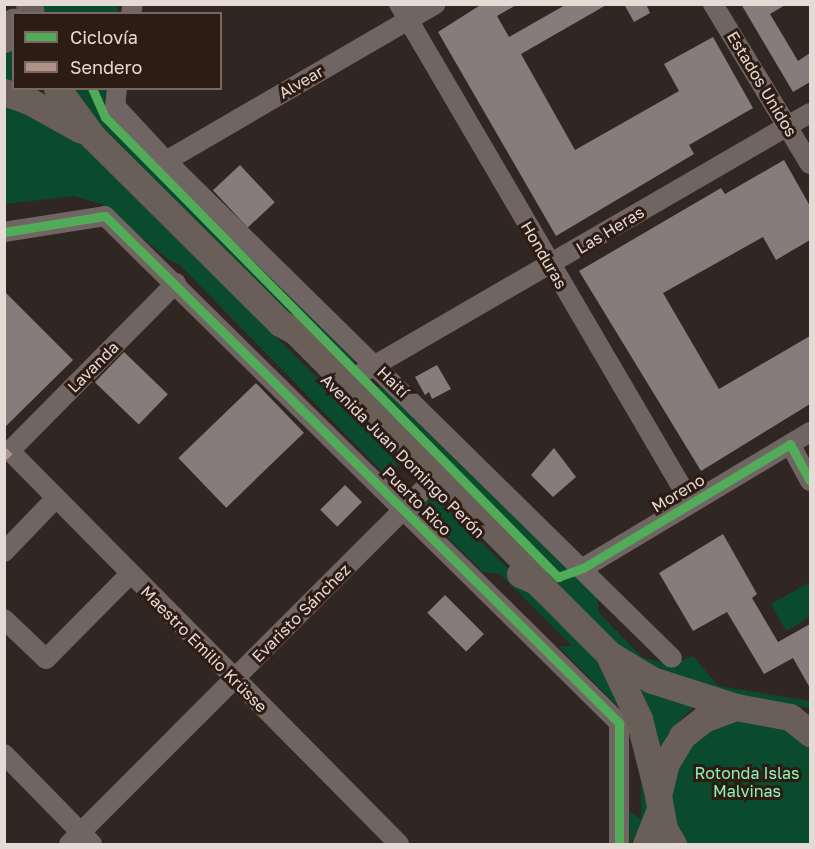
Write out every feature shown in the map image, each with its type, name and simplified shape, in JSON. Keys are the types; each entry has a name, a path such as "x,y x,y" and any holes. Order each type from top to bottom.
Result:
{"main road":[{"name":"Avenida Juan Domingo Perón","path":"58,90 93,137 280,323 295,331 346,382 529,566 536,581 609,654 652,680 736,707"},
{"name":"Avenida Juan Domingo Perón","path":"4,92 31,102 93,137"},
{"name":"Avenida Juan Domingo Perón","path":"280,323 286,339 520,574 536,581"},
{"name":"Avenida Juan Domingo Perón","path":"609,654 639,719 659,803"},
{"path":"646,844 659,803 666,763 682,736 704,719 736,707 800,717 810,733"},
{"path":"659,803 673,844"}],"street":[{"name":"Alvear","path":"166,161 404,12 436,4"},
{"name":"Estados Unidos","path":"713,4 810,164"},
{"name":"Honduras","path":"404,12 550,266 691,503"},
{"name":"Haití","path":"116,97 166,161 583,568 672,658"},
{"name":"Las Heras","path":"346,382 550,266 810,113"},
{"name":"Puerto Rico","path":"4,232 105,216 176,283 404,509 619,723 619,844"},
{"name":"Lavanda","path":"10,451 176,283"},
{"name":"Moreno","path":"583,568 810,432"},
{"path":"790,444 810,481"},
{"name":"Maestro Emilio Krüsse","path":"10,451 54,500 399,844"},
{"name":"Evaristo Sánchez","path":"81,841 235,679 430,483"},
{"path":"4,552 54,500"},
{"path":"4,619 46,659 129,574"},
{"path":"4,754 81,841"}],"green space":[{"path":"41,5 117,5 117,12 41,12"},
{"path":"12,45 12,84 5,81 5,54"},
{"path":"70,90 106,90 105,106 355,361 351,368 343,368 112,143"},
{"path":"4,105 61,129 86,148 387,447 397,464 395,474 388,478 180,265 168,259 101,204 74,196 5,204"},
{"path":"381,386 389,389 597,596 599,613 642,657 670,665 693,656 718,686 810,701 810,708 680,684 614,648 371,398 373,389"},
{"path":"430,497 438,500 607,665 633,719 644,753 651,788 643,823 630,844 629,811 641,819 641,749 630,740 630,719 558,646 572,646 500,574 483,572 424,514 424,499"},
{"path":"810,582 810,617 786,631 771,604"},
{"name":"Rotonda Islas Malvinas","path":"627,673 695,706 670,730 661,749 656,750"},
{"name":"Rotonda Islas Malvinas","path":"735,721 785,727 810,748 810,844 685,844 674,823 670,796 676,769 690,746 712,729"}],"building":[{"path":"482,4 518,4 497,16 509,37 567,4 608,4 521,54 575,150 679,91 664,64 713,37 753,108 689,145 694,154 556,236 438,32"},
{"path":"624,4 646,4 650,13 634,22"},
{"path":"741,4 787,4 770,14 798,61 810,53 810,82 793,92"},
{"path":"784,160 810,206 810,240 776,260 763,237 663,293 719,389 810,336 810,404 701,471 579,271 721,188 725,194"},
{"path":"240,165 275,202 248,228 213,190"},
{"path":"4,291 73,360 4,428"},
{"path":"124,352 168,394 139,425 95,382"},
{"path":"437,365 451,389 432,399 429,392 425,395 415,377"},
{"path":"256,383 304,433 226,508 178,458"},
{"path":"554,448 576,477 553,497 531,475"},
{"path":"345,485 362,502 337,527 320,510"},
{"path":"723,534 757,594 752,598 778,642 810,624 810,688 793,658 764,674 727,612 693,631 659,573"},
{"path":"445,595 484,634 466,652 427,613"}],"marked path":[{"path":"4,457 10,451"}],"cycle path":[{"path":"93,90 105,117 558,577 583,568 790,444 810,481"},
{"path":"4,232 105,216 619,723 619,844"}]}
